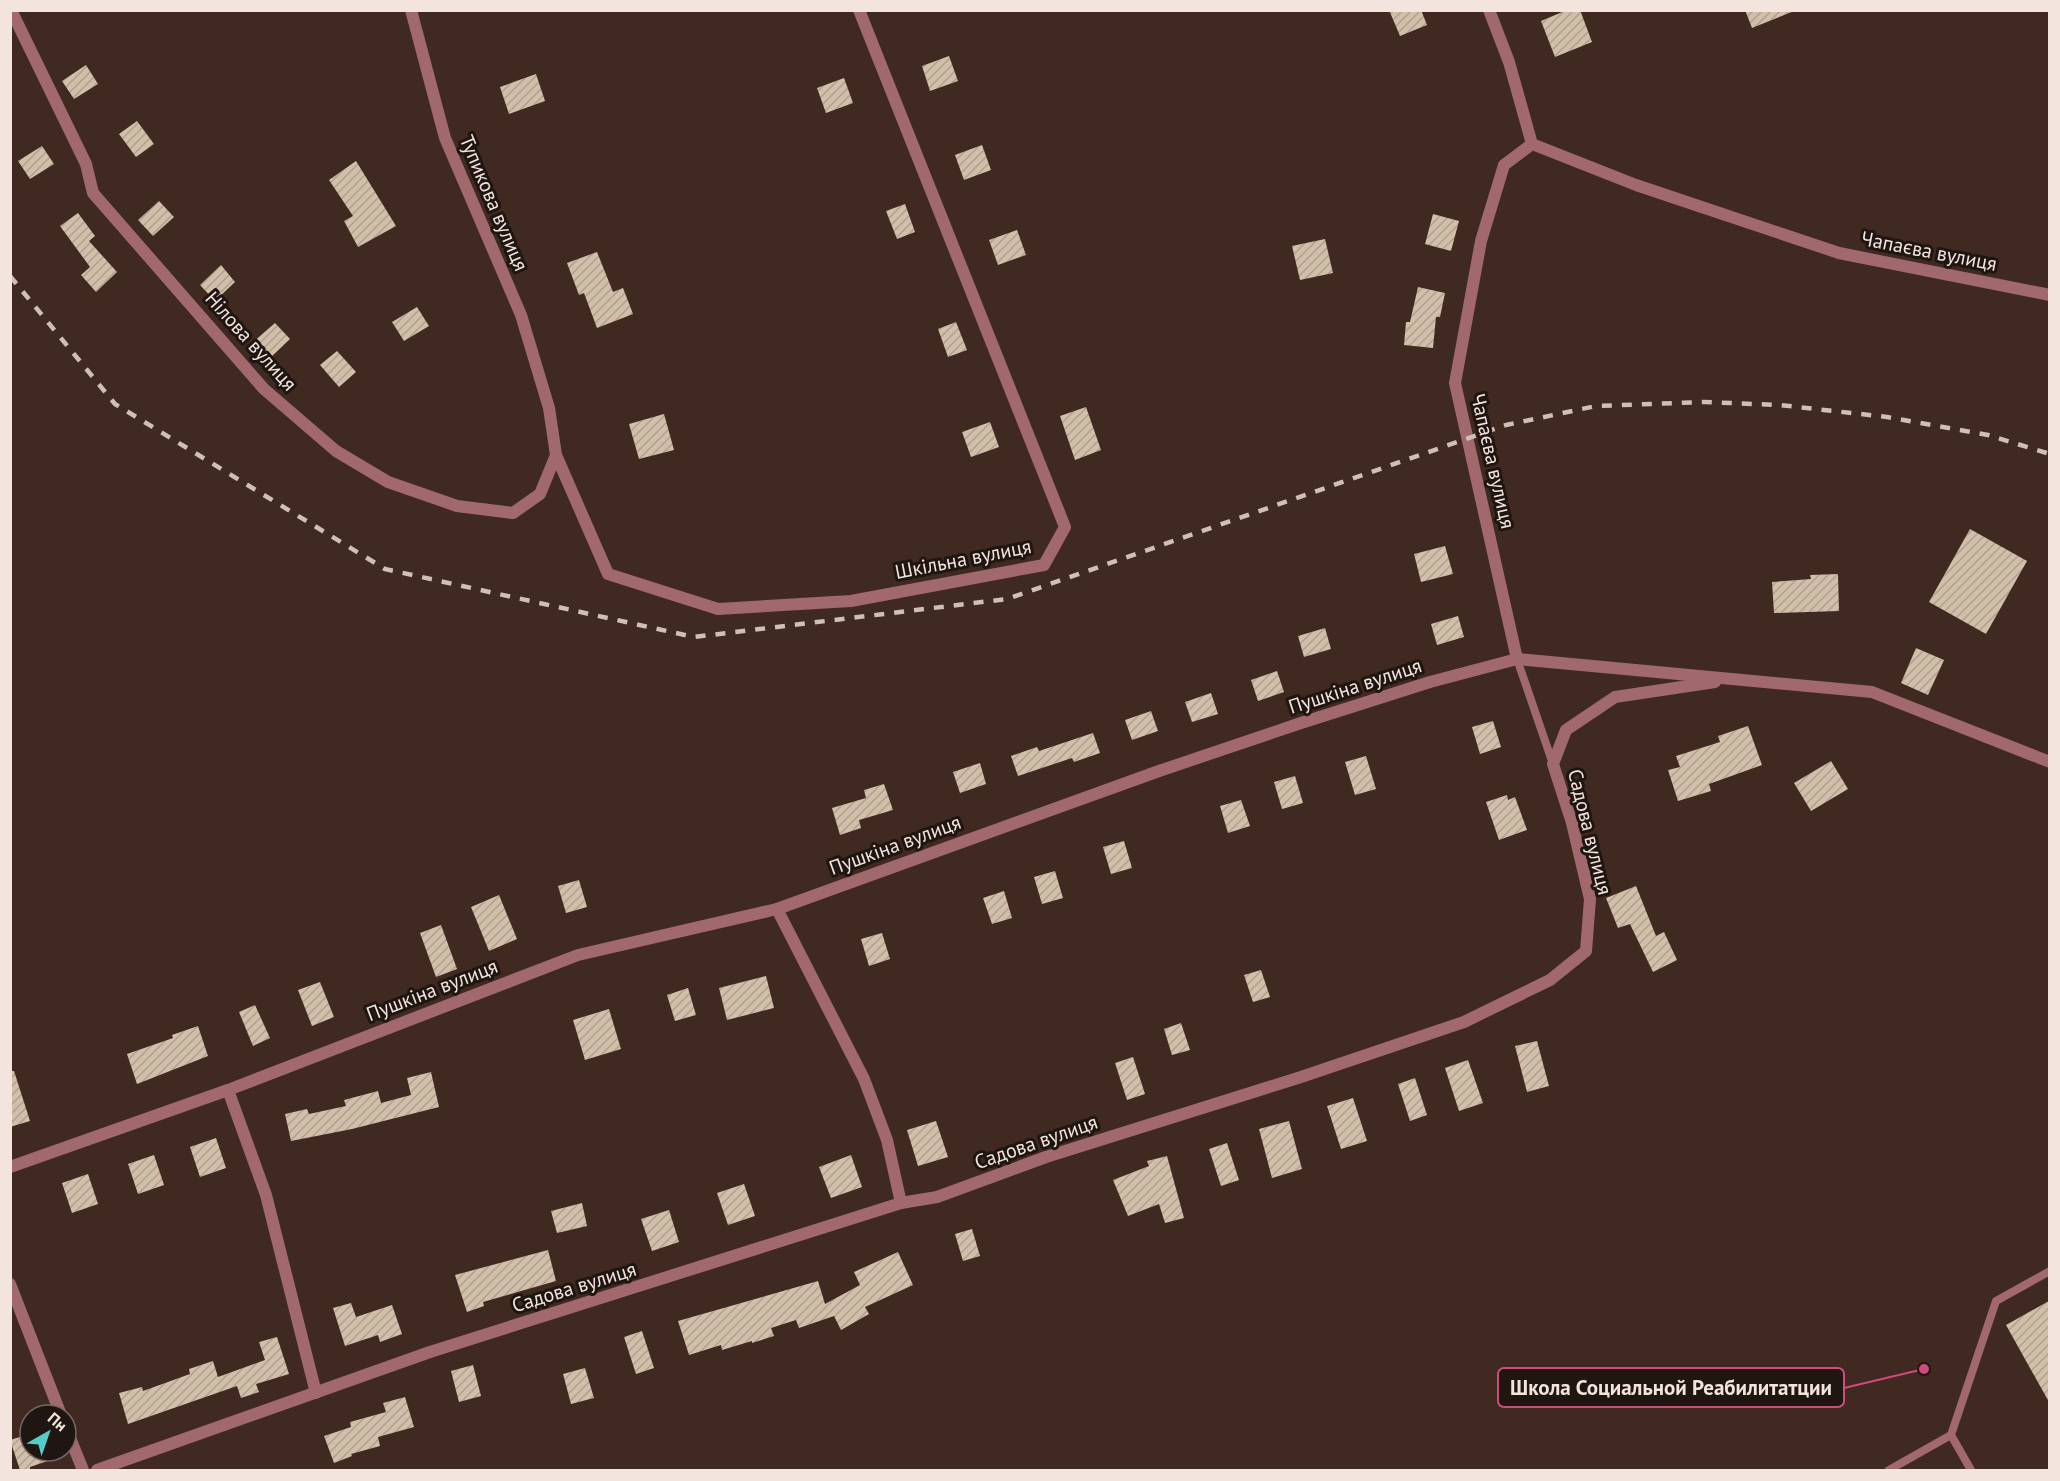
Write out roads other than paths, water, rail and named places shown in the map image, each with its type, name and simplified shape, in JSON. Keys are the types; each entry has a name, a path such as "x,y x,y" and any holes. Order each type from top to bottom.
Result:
{"street":[{"name":"Нілова вулиця","path":"10,10 86,164 93,194 264,389 336,452 388,482 457,506 513,513 540,494 556,455"},
{"name":"Тупикова вулиця","path":"411,10 445,138 521,315 549,408 556,455"},
{"name":"Шкільна вулиця","path":"556,455 608,574 718,609 851,601 1044,565 1065,526 859,10"},
{"path":"1489,10 1509,62 1532,144"},
{"name":"Чапаєва вулиця","path":"1517,659 1455,383 1481,241 1504,165 1532,144 1636,185 1839,253 2049,295"},
{"name":"Пушкіна вулиця","path":"10,1167 228,1090 578,955 777,909 1301,723 1430,682 1517,659 1872,692 2049,762"},
{"name":"Садова вулиця","path":"97,1470 430,1352 901,1203 937,1197 1046,1157 1298,1078 1464,1022 1550,980 1586,951 1590,899 1572,823 1553,764 1566,730 1615,697 1737,679"},
{"path":"777,909 864,1079 887,1140 901,1203"},
{"path":"228,1090 266,1195 316,1393"},
{"path":"10,1284 56,1403"}],"lane":[{"path":"1517,659 1553,764"},
{"path":"1889,1470 1951,1435 1996,1301 2049,1271"},
{"path":"1951,1435 1971,1470"}],"railway":[{"path":"10,276 115,404 385,569 694,637 1007,599 1506,425 1596,406 1704,402 1780,405 1887,417 1988,435 2050,454"}],"place":[{"name":"Школа Социальной Реабилитатции","path":"1924,1369"}]}
